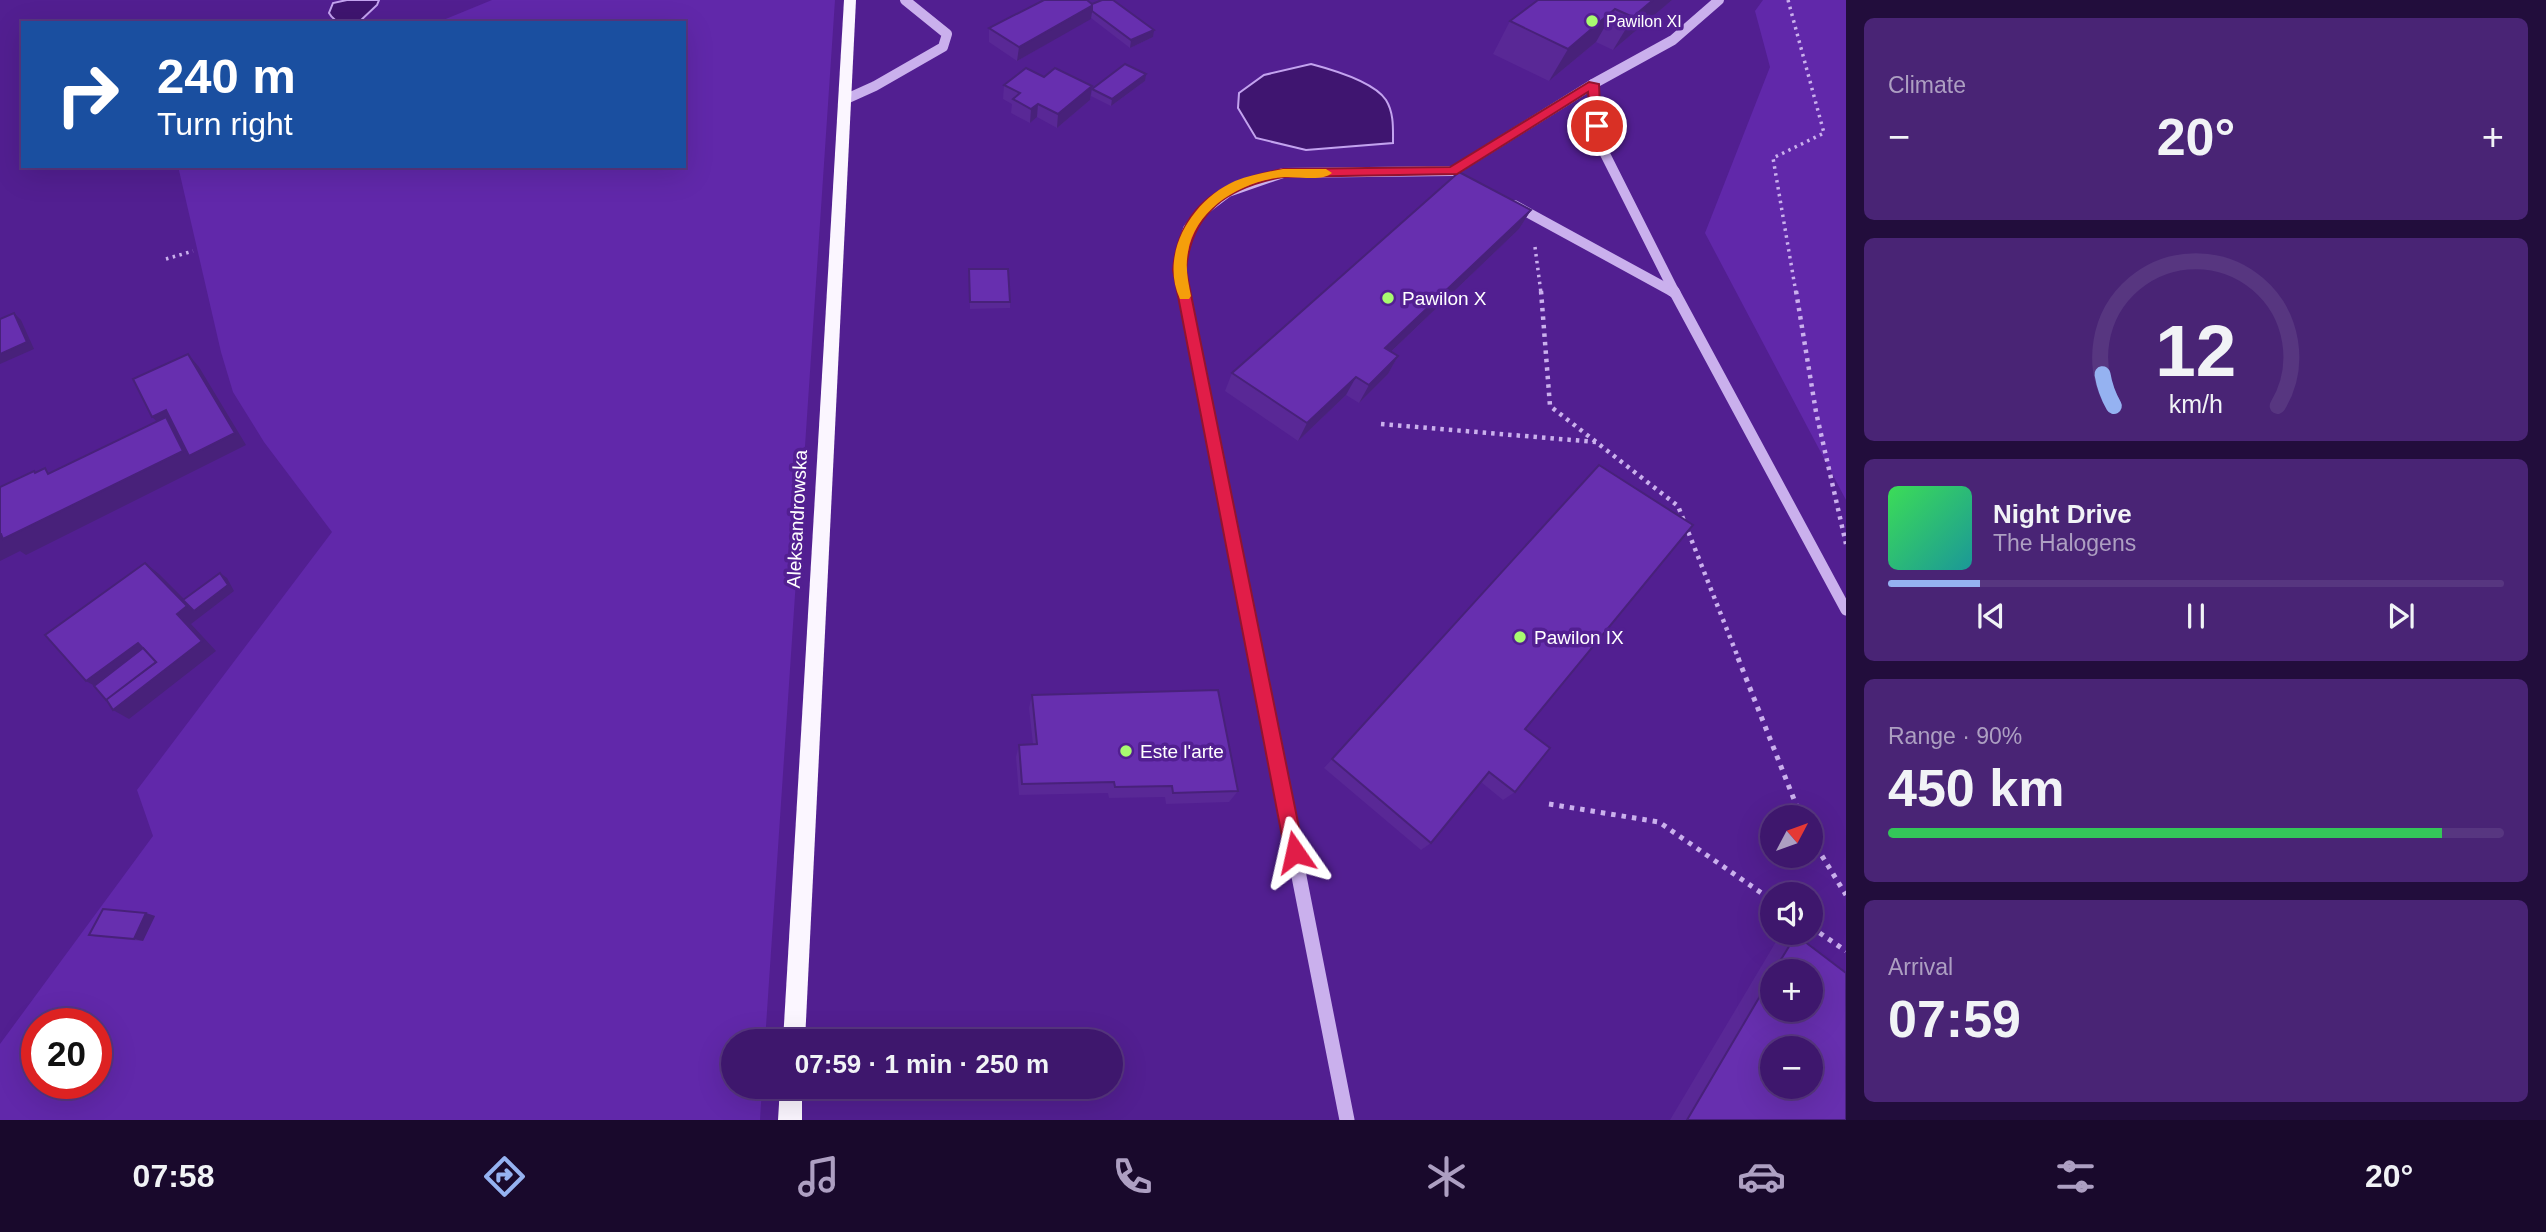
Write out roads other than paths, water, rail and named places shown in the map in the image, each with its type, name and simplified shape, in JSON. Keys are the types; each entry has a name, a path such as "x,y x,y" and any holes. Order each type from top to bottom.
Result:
{"main road":[{"name":"Aleksandrowska","path":"795,1029 850,0"},
{"path":"790,1120 791,1099"}],"lane":[{"path":"844,100 875,86 943,47 947,34 905,0"},
{"path":"1453,171 1593,84 1673,40 1719,0"},
{"path":"1593,84 1599,142 1675,293 1846,610"},
{"path":"1347,1120 1189,320 1180,270 1181,250 1192,224 1209,205 1239,184 1261,177 1283,173 1453,171 1465,177"},
{"path":"1500,197 1675,293"}],"place":[{"name":"Pawilon XI","path":"1592,21"},
{"name":"Pawilon X","path":"1388,298"},
{"name":"Pawilon IX","path":"1520,637"},
{"name":"Este l'arte","path":"1126,751"}]}
